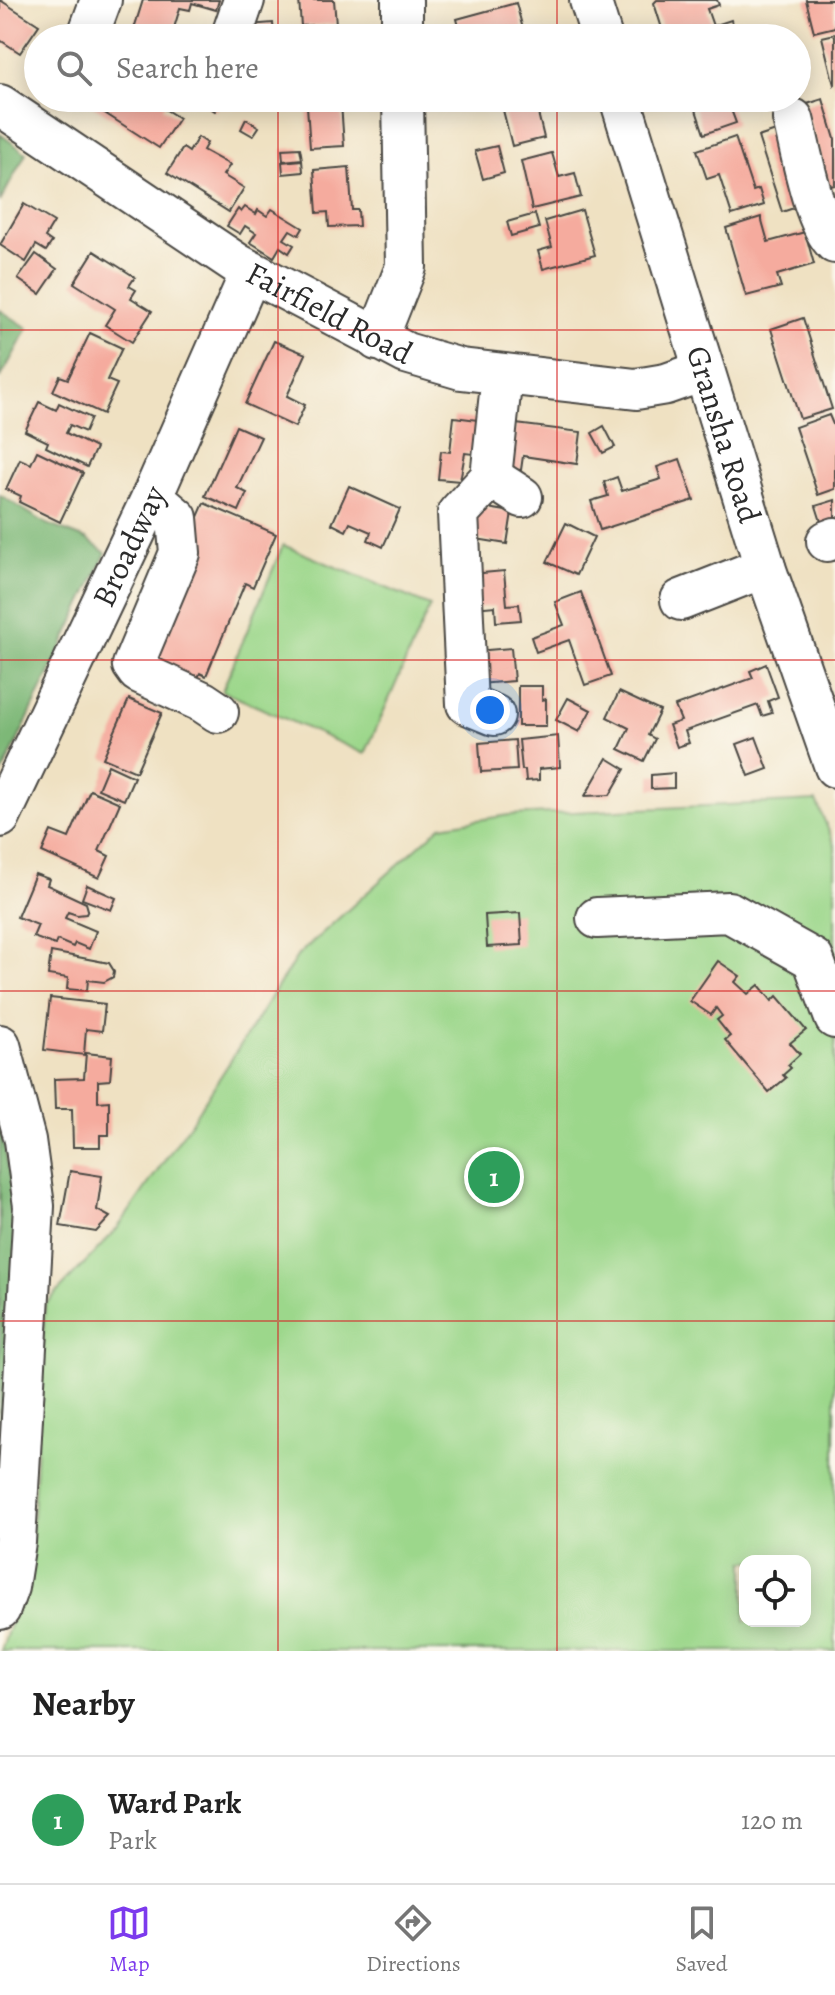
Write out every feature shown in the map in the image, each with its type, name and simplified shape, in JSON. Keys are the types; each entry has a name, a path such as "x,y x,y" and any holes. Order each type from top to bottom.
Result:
{"street":[{"path":"236,24 244,0"},
{"path":"402,0 402,24"},
{"path":"590,0 598,24"},
{"name":"Fairfield Road","path":"30,112 251,272 377,340 434,363 502,375 636,389 666,384 703,371"},
{"path":"377,340 406,267 403,112"},
{"name":"Gransha Road","path":"624,112 765,567 835,765"},
{"path":"793,119 816,206 829,237 835,243"},
{"name":"Broadway","path":"0,817 152,497 251,272"},
{"path":"494,715 467,704 458,513 507,487 502,375"},
{"path":"152,497 177,518 180,553 133,665 138,672 218,712"},
{"path":"681,600 765,567"},
{"path":"597,918 729,912 813,959 831,997"},
{"path":"0,1045 25,1140 34,1206 15,1542 8,1587 0,1609"}],"green space":[{"path":"0,134 26,153 0,202"},
{"path":"0,310 28,328 0,379"},
{"path":"0,495 47,524 86,539 106,553 0,778"},
{"path":"283,545 430,606 365,754 222,691"},
{"path":"816,801 835,845 835,1651 1,1651 30,1567 45,1305 117,1229 190,1124 298,955 441,826 509,815"},
{"path":"0,1124 18,1218 0,1540"}],"building":[{"path":"0,0 37,24 24,24 24,47 20,53 0,40"},
{"path":"143,0 219,0 216,10 192,3 190,10 180,8 175,24 135,24"},
{"path":"299,0 334,0 336,24 301,24"},
{"path":"657,0 717,0 719,5 707,9 712,24 661,24 654,3"},
{"path":"806,0 834,0 835,27 814,32"},
{"path":"516,3 522,24 458,24 457,19"},
{"path":"835,34 835,84 834,85 822,37"},
{"path":"823,99 835,139 835,185 830,186 806,112 811,112 811,103"},
{"path":"103,112 169,112 179,118 159,148"},
{"path":"307,112 342,112 344,146 310,148"},
{"path":"504,112 542,112 538,113 544,138 512,146"},
{"path":"697,112 732,112 736,123 704,134"},
{"path":"246,119 259,127 253,136 241,129"},
{"path":"782,129 806,204 782,212 758,137"},
{"path":"198,137 207,143 203,150 230,165 223,175 244,188 229,212 167,173 183,148 189,152"},
{"path":"735,137 753,191 759,189 764,205 732,215 719,175 707,179 697,150"},
{"path":"497,146 504,173 483,179 475,151"},
{"path":"300,148 302,159 283,161 282,149"},
{"path":"552,153 559,177 575,173 581,197 532,209 521,161"},
{"path":"302,160 303,172 283,174 282,162"},
{"path":"349,167 352,210 358,210 359,226 329,227 328,212 317,213 314,170"},
{"path":"24,204 54,222 45,237 52,242 46,251 36,245 26,262 0,245"},
{"path":"245,207 267,216 272,209 303,228 299,235 290,230 284,239 294,245 289,253 280,247 274,257 250,242 256,233 245,226 240,234 227,226 238,209 241,212"},
{"path":"582,210 595,255 543,269 538,251 552,247 545,221"},
{"path":"535,214 539,228 511,236 507,222"},
{"path":"761,217 768,242 805,232 814,264 777,275 781,287 746,296 726,228"},
{"path":"94,251 135,277 129,286 136,290 131,298 152,311 132,342 105,325 115,309 74,283"},
{"path":"36,254 57,269 40,294 18,279"},
{"path":"803,318 832,409 800,419 771,329"},
{"path":"90,333 122,348 107,380 117,384 103,414 53,391 60,376 68,379"},
{"path":"274,341 306,354 287,396 305,405 295,427 245,404"},
{"path":"39,402 56,410 59,403 91,418 85,432 70,425 66,433 96,448 87,467 46,447 48,442 25,431"},
{"path":"829,415 835,429 835,489 818,495 795,427"},
{"path":"454,417 486,421 482,455 465,453 460,481 438,479 441,451 450,452"},
{"path":"516,424 581,432 577,464 523,456 521,470 510,469"},
{"path":"236,426 261,437 237,488 247,493 239,511 205,496"},
{"path":"604,426 615,447 603,453 592,433"},
{"path":"37,451 83,473 60,522 19,502 21,496 6,489 20,459 31,464"},
{"path":"680,459 694,500 600,530 591,501 608,496 604,482 617,477 622,491 661,479 657,467"},
{"path":"349,486 400,509 383,547 368,540 371,532 350,523 346,531 332,524"},
{"path":"835,500 835,527 824,531 816,506"},
{"path":"204,503 276,534 253,587 245,583 206,676 200,673 194,687 151,668 187,542"},
{"path":"475,506 512,512 507,544 470,538"},
{"path":"566,523 594,537 576,575 547,562"},
{"path":"504,571 507,605 519,604 521,620 496,622 495,606 474,608 472,574"},
{"path":"581,592 611,676 585,685 569,640 536,652 531,637 564,625 555,602"},
{"path":"511,648 514,681 479,684 476,651"},
{"path":"766,664 778,697 768,701 772,713 762,716 758,705 685,731 689,743 677,747 669,725 681,721 675,706 753,678 750,671"},
{"path":"518,686 542,686 542,700 546,699 546,726 518,726"},
{"path":"619,692 660,711 648,735 655,739 644,761 619,749 629,728 607,717"},
{"path":"568,698 591,710 579,732 556,720"},
{"path":"129,699 162,713 136,772 103,758"},
{"path":"558,736 560,767 539,769 539,780 526,781 519,740"},
{"path":"756,737 768,769 749,776 737,744"},
{"path":"515,740 517,770 481,772 479,743"},
{"path":"607,758 625,769 610,795 585,796"},
{"path":"108,765 134,777 124,800 98,789"},
{"path":"674,773 674,788 651,789 651,775"},
{"path":"90,790 120,803 99,851 109,856 99,878 42,852 51,831 69,838"},
{"path":"35,874 49,879 47,885 86,903 86,914 68,912 65,918 96,931 89,949 75,943 73,947 57,940 55,945 33,937 38,925 17,917"},
{"path":"87,885 116,898 111,910 82,899"},
{"path":"520,913 522,945 487,947 485,915"},
{"path":"51,952 109,963 114,971 113,977 104,982 88,980 87,991 67,989 68,978 48,975"},
{"path":"718,961 740,976 735,982 748,994 759,985 772,1001 777,996 806,1030 790,1043 800,1054 788,1065 791,1068 783,1075 786,1078 769,1092 725,1040 730,1036 717,1020 722,1016 716,1008 711,1015 690,1001"},
{"path":"50,998 105,1004 102,1031 86,1029 84,1055 44,1050"},
{"path":"86,1053 112,1056 110,1080 98,1081 98,1102 109,1101 109,1135 100,1135 100,1147 73,1147 72,1109 55,1109 54,1079 84,1078"},
{"path":"70,1171 102,1176 97,1210 110,1217 96,1232 60,1226"}],"place":[{"name":"Ward Park","path":"494,1177"}]}
